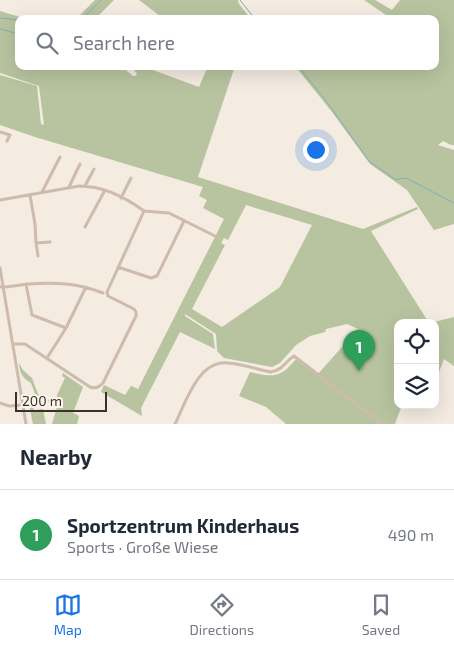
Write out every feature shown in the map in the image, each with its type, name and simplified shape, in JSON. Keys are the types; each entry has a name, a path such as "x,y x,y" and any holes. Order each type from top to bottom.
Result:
{"street":[{"path":"0,132 10,136 7,140"},
{"path":"42,192 60,157"},
{"path":"69,188 80,164"},
{"path":"85,186 94,169"},
{"path":"121,198 131,178"},
{"path":"0,200 42,192 91,186 105,190 144,211 165,212 219,238"},
{"path":"85,227 105,190"},
{"path":"30,195 38,256"},
{"path":"105,294 144,211"},
{"path":"118,267 151,278 157,276 184,221"},
{"path":"36,243 50,242"},
{"path":"0,268 22,405 27,424"},
{"path":"2,287 66,283 86,287 105,294 134,309 136,315 103,383 99,387 94,388 25,344 13,344"},
{"path":"26,284 32,315 66,328"},
{"path":"48,358 66,328 86,287"},
{"path":"175,424 199,376 210,367 221,363 229,363 270,372 280,370 294,356 382,424"},
{"path":"0,403 9,406 22,405"}],"green space":[{"path":"95,0 114,0 99,15 80,15"},
{"path":"139,0 238,0 248,15 159,15"},
{"path":"364,0 375,0 392,10 400,0 454,0 454,145 443,141 438,145 454,150 454,224 434,230 407,190 370,164 298,70 439,70 439,15 386,15"},
{"path":"0,11 15,16 15,70 126,70 135,76 137,74 134,70 153,70 199,87 206,70 234,70 198,177 363,229 417,207 418,209 371,231 426,319 394,319 394,409 401,409 395,424 286,424 266,407 239,396 250,372 275,375 285,370 296,359 317,375 358,329 347,324 326,329 325,332 310,336 296,345 280,363 272,367 224,358 217,351 216,334 185,314 185,316 213,334 215,349 180,332 141,408 142,416 101,392 104,385 125,395 131,386 138,389 224,219 203,208 207,200 199,196 203,187 0,125 0,75 37,86 41,124 44,125 39,86 0,73","holes":["246,205 312,225 280,287 222,327 192,309 225,245 221,243 224,238 228,240"]},
{"path":"454,317 454,366 444,359 439,372 439,364 439,321"},
{"path":"19,363 23,370 32,378 38,394 52,402 57,401 57,395 65,378 62,376 63,373 83,387 73,413 79,416 77,424 52,424 57,407 35,394 31,383 22,375"},
{"path":"27,394 36,400 31,402 34,410 43,409 46,424 33,424"}],"waterway":[{"path":"86,15 101,0"},
{"path":"240,0 252,15"},
{"path":"0,18 15,20"},
{"path":"0,29 15,33"},
{"path":"301,70 324,98 369,161 396,180 408,179 454,203"}],"place":[{"name":"Sportzentrum Kinderhaus","path":"359,371"}]}
